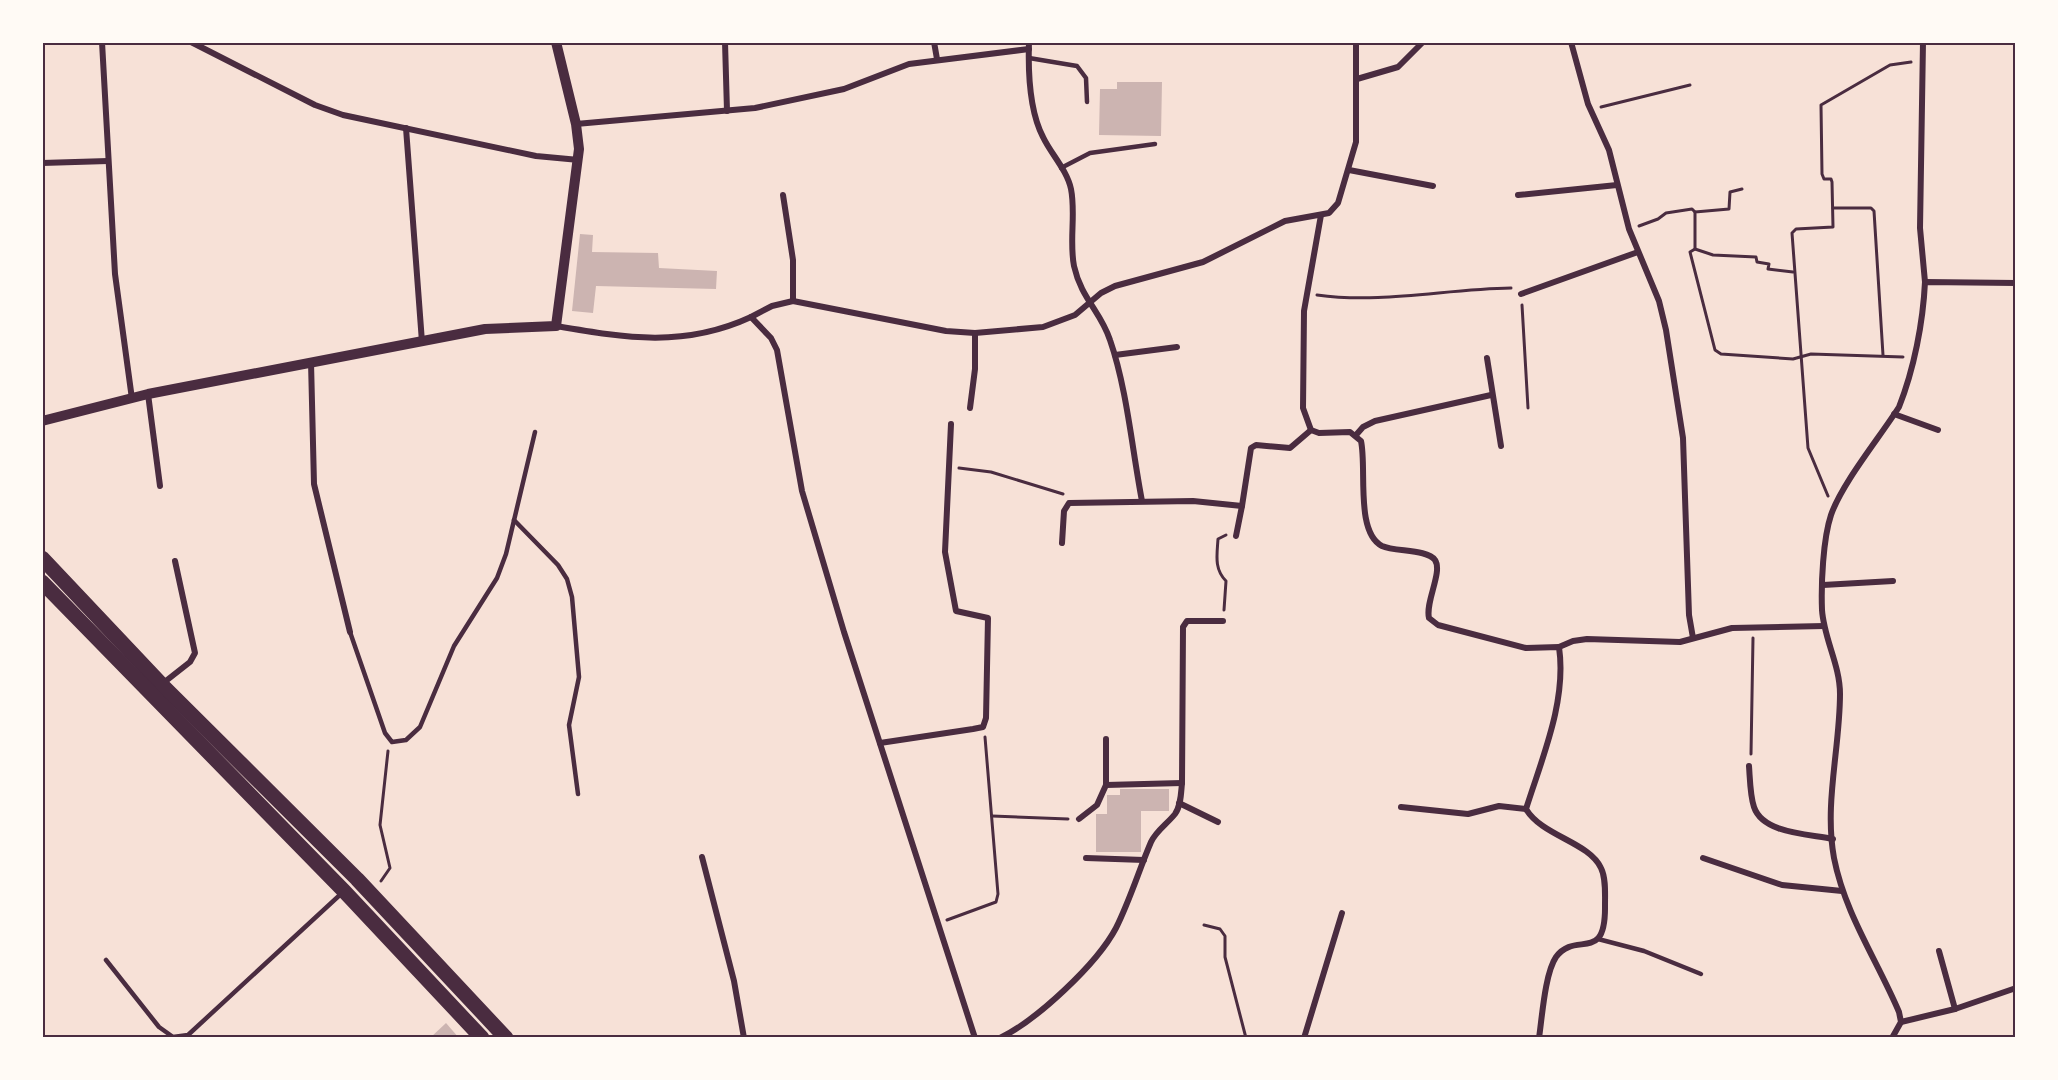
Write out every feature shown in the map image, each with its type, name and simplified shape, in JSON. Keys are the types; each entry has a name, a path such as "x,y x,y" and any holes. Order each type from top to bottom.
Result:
{"main road":[{"path":"42,558 161,684 357,879 506,1038"},
{"path":"42,582 344,891 482,1038"},
{"path":"344,891 357,879"}],"street":[{"path":"102,42 115,274 132,399"},
{"path":"191,42 315,105 343,115 536,156 579,160"},
{"path":"556,42 576,124 579,160 556,326"},
{"path":"725,42 727,111"},
{"path":"934,42 937,59"},
{"path":"42,421 148,394 485,329 556,326 620,337 685,337 723,330 772,306 793,301 946,331 975,333 1043,327 1075,315 1101,293 1137,278 1203,262 1285,221 1321,215 1335,209 1349,170 1358,124 1356,42"},
{"path":"1357,79 1398,67 1422,42"},
{"path":"1571,42 1590,110 1609,150 1629,229 1659,301 1666,330 1683,438 1689,615 1694,639"},
{"path":"1901,1022 1892,995 1842,891 1833,839 1840,680 1824,626 1823,585 1828,530 1835,507 1894,414 1905,390 1912,357 1925,282 1920,228 1923,42"},
{"path":"576,124 755,108 844,89 909,64 1029,45 1037,121 1071,189 1073,262 1078,283 1088,304 1103,322 1115,355 1142,501"},
{"path":"406,128 422,342"},
{"path":"42,163 108,161"},
{"path":"1349,170 1433,186"},
{"path":"1518,195 1617,185"},
{"path":"783,195 793,260 793,301"},
{"path":"1321,215 1306,294 1303,408 1311,430 1319,433 1345,432 1356,435 1363,448 1365,518 1374,541 1384,547 1430,555 1436,561 1437,569 1427,609 1429,618 1438,625 1526,648 1559,648 1573,641 1587,639 1666,643 1694,639 1716,630 1824,626"},
{"path":"1521,294 1638,252"},
{"path":"1925,282 2016,283"},
{"path":"751,317 771,338 777,350 802,491 975,1038"},
{"path":"970,408 975,369 975,333"},
{"path":"1115,355 1177,347"},
{"path":"1487,358 1500,446"},
{"path":"311,362 314,484 350,632"},
{"path":"148,394 160,486"},
{"path":"1356,435 1363,427 1375,421 1491,395"},
{"path":"1894,414 1938,430"},
{"path":"880,743 983,727 986,718 989,623 987,618 981,614 961,613 954,607 945,552 947,469 951,424"},
{"path":"1236,536 1251,448 1256,445 1290,448 1311,430"},
{"path":"1062,543 1064,511 1069,503 1193,501 1242,506"},
{"path":"161,684 190,662 195,653 175,561"},
{"path":"1823,585 1893,581"},
{"path":"1000,1038 1025,1024 1077,977 1103,948 1116,928 1151,841 1176,813 1179,803 1182,783 1183,627 1187,621 1223,621"},
{"path":"1526,809 1557,702 1562,664 1559,648"},
{"path":"1079,819 1097,805 1106,784 1106,739"},
{"path":"1749,766 1754,807 1769,825 1833,839"},
{"path":"1106,784 1182,783"},
{"path":"1179,803 1218,822"},
{"path":"1401,807 1468,814 1499,806 1526,809 1543,826 1594,858 1602,868 1604,931 1598,939 1564,950 1556,957 1551,968 1539,1038"},
{"path":"702,857 734,981 744,1038"},
{"path":"1086,858 1144,860"},
{"path":"1702,858 1782,885 1842,891"},
{"path":"1304,1038 1342,913"},
{"path":"1940,951 1955,1009"},
{"path":"1892,1038 1901,1022 1955,1009 2016,987"}],"lane":[{"path":"1029,58 1077,66 1086,78 1087,102"},
{"path":"1061,168 1090,153 1155,144"},
{"path":"350,632 385,733 392,742 406,741 420,727 454,646 497,578 506,554 535,432"},
{"path":"514,520 558,565 567,579 572,597 579,677 569,725 578,794"},
{"path":"106,960 159,1027 173,1037 188,1035 344,891"},
{"path":"1598,939 1644,951 1701,974"}],"path":[{"path":"1835,507 1823,488 1808,448 1792,233 1796,229 1833,227 1831,179 1824,179 1822,174 1821,105 1890,65 1922,61"},
{"path":"1590,110 1690,85"},
{"path":"1695,212 1729,209 1730,192 1742,189"},
{"path":"1629,229 1658,219 1666,213 1692,208 1695,212 1695,249"},
{"path":"1833,208 1871,208 1874,211 1883,356"},
{"path":"1695,249 1690,252 1715,351 1721,354 1793,359 1801,355 1912,357"},
{"path":"1695,249 1713,255 1756,257 1757,262 1769,264 1768,269 1793,272"},
{"path":"1306,294 1347,299 1382,299 1513,288 1521,294 1528,408"},
{"path":"947,469 965,468 1012,478 1055,490 1062,494 1069,503"},
{"path":"1223,621 1226,581 1218,573 1218,539 1222,535 1236,536"},
{"path":"1749,766 1753,744 1753,627"},
{"path":"939,922 996,902 998,894 987,744 983,727"},
{"path":"370,893 390,868 380,825 387,755 392,742"},
{"path":"992,816 1079,819"},
{"path":"1204,925 1220,928 1225,936 1225,957 1246,1038"}],"building":[{"path":"1117,82 1162,82 1161,136 1099,135 1100,89 1117,89"},
{"path":"580,234 593,235 592,252 658,253 659,268 717,271 716,289 596,286 593,313 572,311"},
{"path":"1120,789 1169,789 1169,811 1141,811 1141,852 1096,852 1096,814 1107,814 1107,795 1120,795"},
{"path":"446,1023 459,1038 430,1038"}]}
